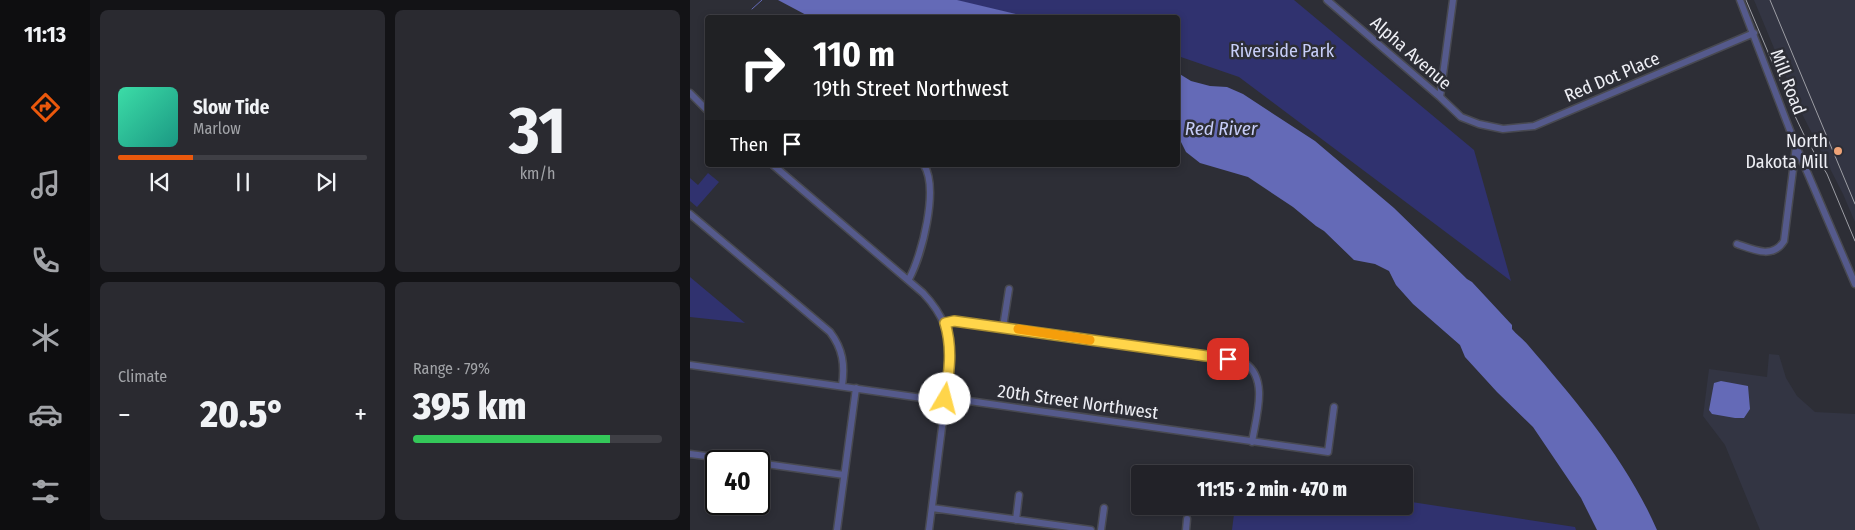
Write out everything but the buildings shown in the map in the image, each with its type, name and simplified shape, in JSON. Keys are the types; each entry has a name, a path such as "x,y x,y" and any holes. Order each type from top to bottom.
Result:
{"street":[{"name":"Alpha Avenue","path":"1326,0 1461,117 1479,124"},
{"path":"1440,97 1453,0"},
{"name":"Mill Road","path":"1740,0 1796,146 1855,284"},
{"name":"Red Dot Place","path":"1479,124 1503,129 1534,126 1754,33"},
{"path":"690,93 705,108"},
{"path":"1737,244 1768,252 1775,251 1784,241 1796,146"},
{"path":"775,167 909,279 929,298 945,323 950,341 950,357 929,530"},
{"path":"909,279 919,255 926,224 930,183 925,167"},
{"path":"690,214 830,332 842,352 844,363 842,386"},
{"path":"1003,327 1009,288"},
{"path":"945,323 954,321 1003,327 1245,363 1253,370 1259,383 1252,442"},
{"name":"20th Street Northwest","path":"690,365 936,400 954,399 1328,452 1334,407"},
{"path":"837,530 856,388"},
{"path":"690,454 705,456"},
{"path":"770,465 844,475"},
{"path":"1016,520 1019,495"},
{"path":"932,508 1091,530"},
{"path":"1101,530 1104,508"},
{"path":"1186,530 1188,519"}],"shaded area":[{"name":"North Dakota Mill","path":"1754,0 1855,0 1855,222 1843,194 1799,108"},
{"path":"1769,354 1779,355 1786,378 1797,396 1815,412 1855,414 1855,530 1760,530 1725,445 1703,416 1709,369 1767,377"}],"green space":[{"name":"Riverside Park","path":"954,0 1294,0 1474,150 1511,281 1239,77 1180,57 1180,15 1018,15"},
{"path":"708,173 719,182 697,207 690,201 690,178 698,185"},
{"path":"690,277 745,323 690,317"},
{"path":"1413,502 1575,527 1576,530 1232,530 1234,515 1413,515"}],"water":[{"path":"778,0 957,0 1020,15 806,15"},
{"name":"Red River","path":"1180,74 1191,81 1210,86 1227,87 1243,94 1315,141 1394,208 1472,282 1512,325 1512,329 1546,366 1600,433 1631,480 1657,530 1597,530 1581,498 1533,427 1465,357 1460,345 1413,304 1396,285 1389,271 1375,264 1354,260 1324,231 1293,207 1248,177 1200,163 1186,152 1180,140"},
{"path":"1721,381 1748,386 1750,409 1744,418 1712,414 1709,410 1714,383"}],"waterway":[{"path":"752,9 762,0"}],"railway":[{"path":"1746,0 1795,116 1827,174 1855,241"},
{"path":"1770,0 1855,204"}],"slow traffic":[{"path":"1018,329 1090,340"}],"place":[{"name":"North Dakota Mill","path":"1838,151"}],"route":[{"path":"945,399 950,364 950,341 945,323 954,321 1228,359"}]}
